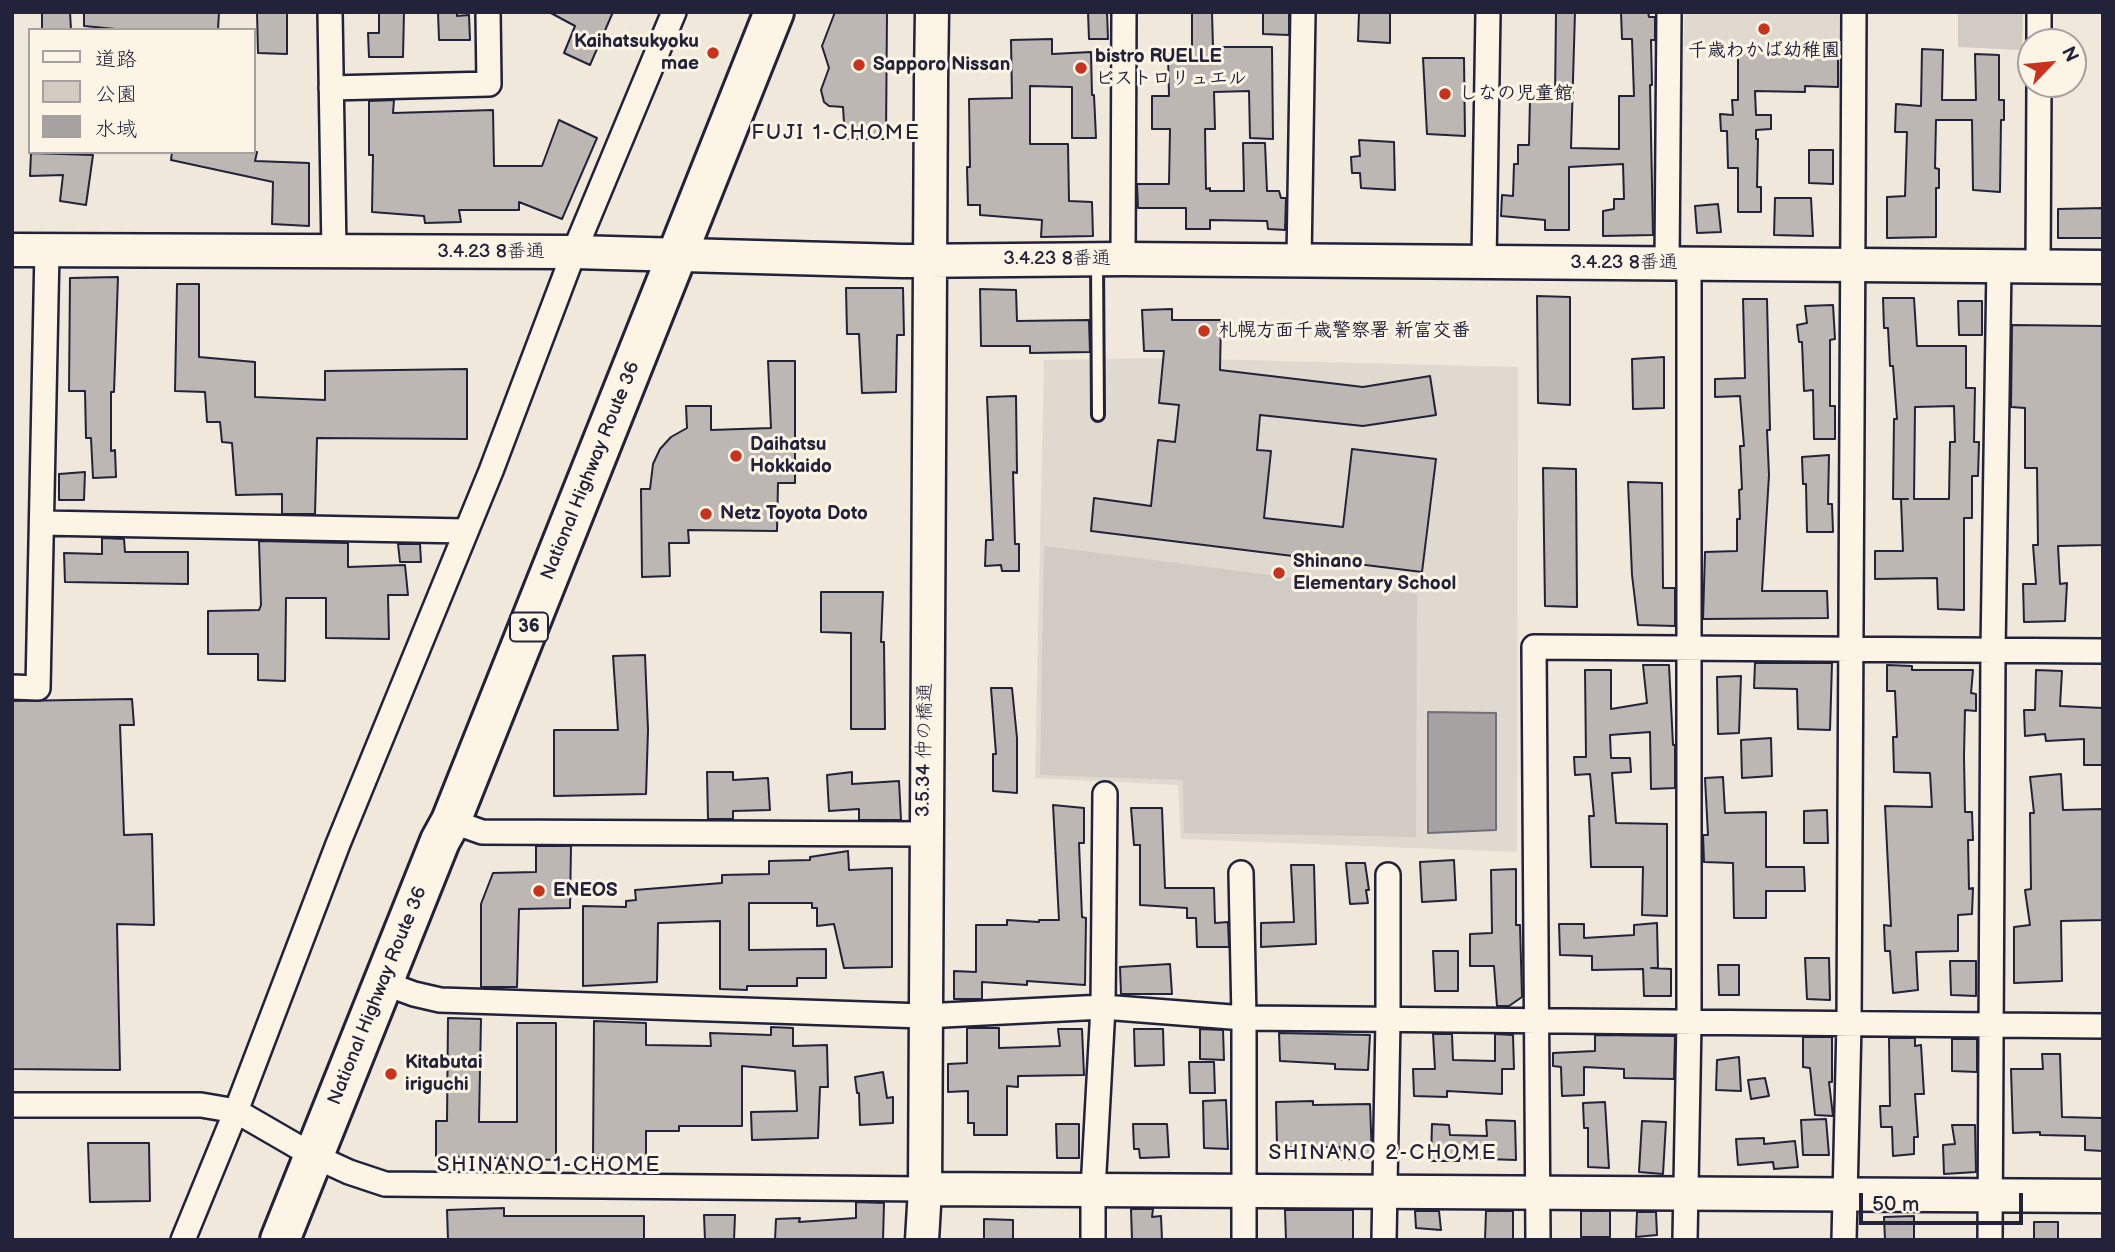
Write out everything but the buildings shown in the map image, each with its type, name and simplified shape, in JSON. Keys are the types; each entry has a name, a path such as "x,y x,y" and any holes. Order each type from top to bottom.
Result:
{"highway":[{"name":"National Highway Route 36","path":"280,1240 440,841 451,821 774,12"}],"street":[{"path":"330,12 334,251"},
{"path":"331,88 489,84 488,12"},
{"path":"183,1240 236,1111 338,844 466,531 574,252 674,12"},
{"name":"3.5.34 仲の橋通","path":"922,1240 925,1189 927,260 932,12"},
{"path":"1110,259 1124,12"},
{"path":"1299,260 1303,12"},
{"path":"1484,262 1488,12"},
{"path":"1669,12 1689,648 1689,1022 1685,1240"},
{"path":"1844,1240 1849,1024 1854,12"},
{"path":"2038,267 2039,98"},
{"name":"3.4.23 8番通","path":"12,250 574,252 927,260 1299,260 2103,267"},
{"path":"12,687 38,688 47,250"},
{"path":"1990,1240 1993,650 1999,267"},
{"path":"42,523 466,531"},
{"path":"1538,1240 1534,647 2103,650"},
{"path":"1093,1240 1093,1190 1103,1007 1105,794"},
{"path":"451,821 482,832 924,834"},
{"path":"1241,873 1244,1240"},
{"path":"1384,1240 1388,875"},
{"path":"384,984 440,1000 924,1016 1103,1007 1244,1018 2103,1026"},
{"path":"12,1105 201,1105 236,1111 312,1155 349,1172 385,1184 2103,1196"}],"lane":[{"path":"1098,415 1110,259"}],"shaded area":[{"name":"千歳わかば幼稚園","path":"1684,12 1844,12 1843,47 1684,46"},
{"name":"Shinano Elementary School","path":"1161,358 1518,367 1517,852 1181,839 1178,785 1035,778 1044,360"}],"green space":[{"path":"1958,12 2023,12 2023,28 2017,28 2017,50 1958,47"},
{"path":"1044,546 1417,594 1416,837 1184,833 1183,780 1040,775"}],"water":[{"path":"1428,712 1496,713 1496,830 1428,833"}],"place":[{"name":"千歳わかば幼稚園","path":"1764,29"},
{"name":"Kaihatsukyoku mae","path":"713,53"},
{"name":"Sapporo Nissan","path":"859,65"},
{"name":"bistro RUELLE ビストロリュエル","path":"1081,68"},
{"name":"しなの児童館","path":"1445,94"},
{"name":"札幌方面千歳警察署 新富交番","path":"1204,331"},
{"name":"Daihatsu Hokkaido","path":"736,456"},
{"name":"Netz Toyota Doto","path":"706,514"},
{"name":"Shinano Elementary School","path":"1279,573"},
{"name":"ENEOS","path":"539,891"},
{"name":"Kitabutai iriguchi","path":"391,1074"}],"district":[{"name":"FUJI 1-CHOME","path":"836,134"},
{"name":"SHINANO 2-CHOME","path":"1383,1154"},
{"name":"SHINANO 1-CHOME","path":"549,1166"}]}
